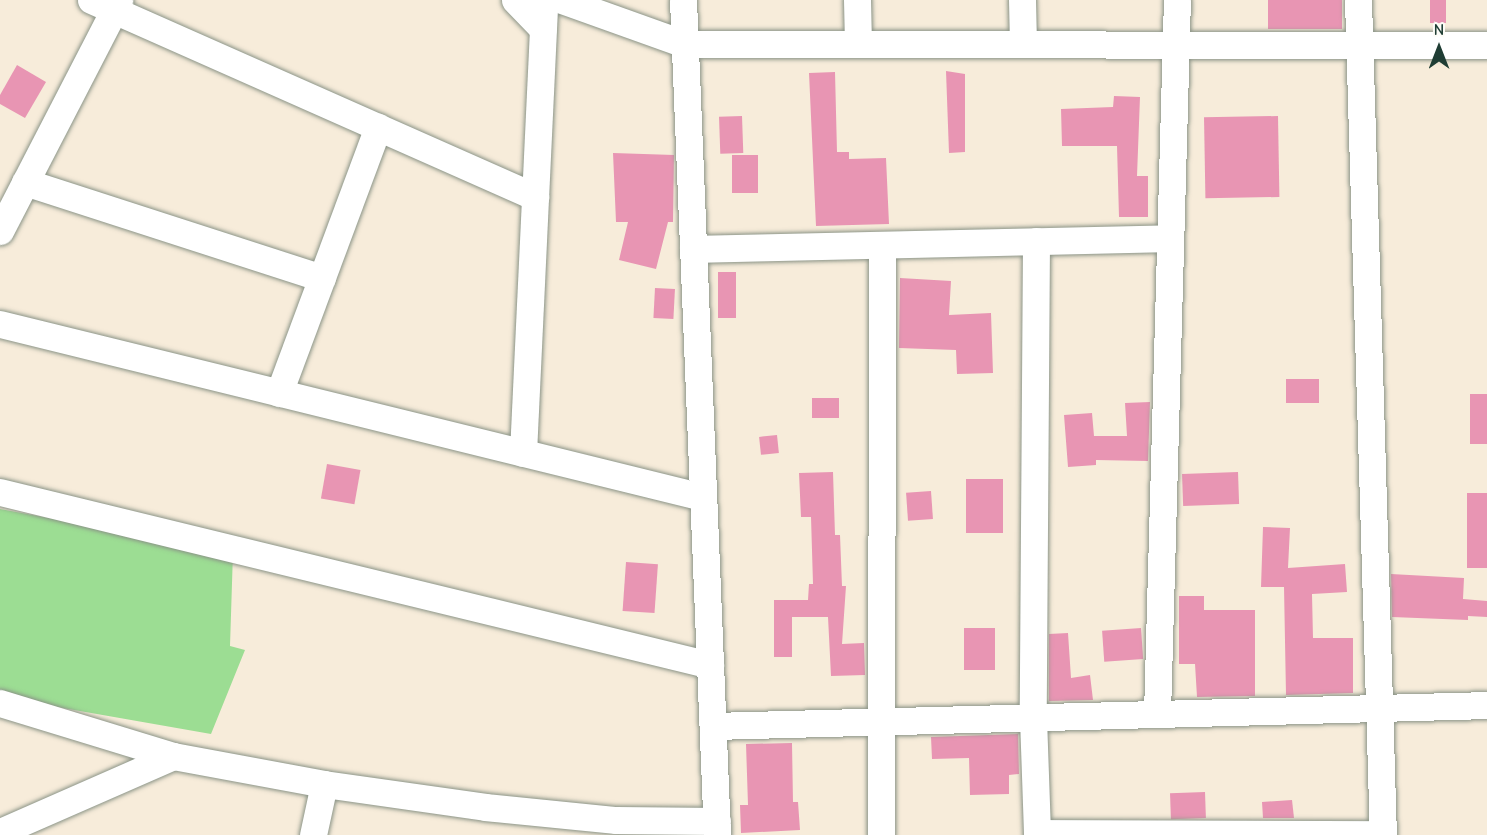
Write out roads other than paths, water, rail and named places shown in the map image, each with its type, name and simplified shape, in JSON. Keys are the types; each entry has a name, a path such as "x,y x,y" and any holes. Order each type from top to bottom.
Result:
{"street":[{"path":"515,0 543,29"},
{"path":"523,453 544,0"},
{"path":"562,0 685,44 1487,45"},
{"path":"0,703 173,756 324,784 485,807 717,828 683,0"},
{"path":"857,0 858,44"},
{"path":"1022,0 1023,44"},
{"path":"1157,714 1177,0"},
{"path":"1036,241 1033,717 1037,834 1383,834 1377,708 1358,0"},
{"path":"0,231 108,4 535,197"},
{"path":"279,393 378,127"},
{"path":"25,182 322,278"},
{"path":"693,249 1170,238"},
{"path":"881,835 882,244"},
{"path":"0,324 703,497"},
{"path":"0,492 710,665"},
{"path":"713,726 1487,705"},
{"path":"0,832 173,756"},
{"path":"313,835 324,784"}]}
